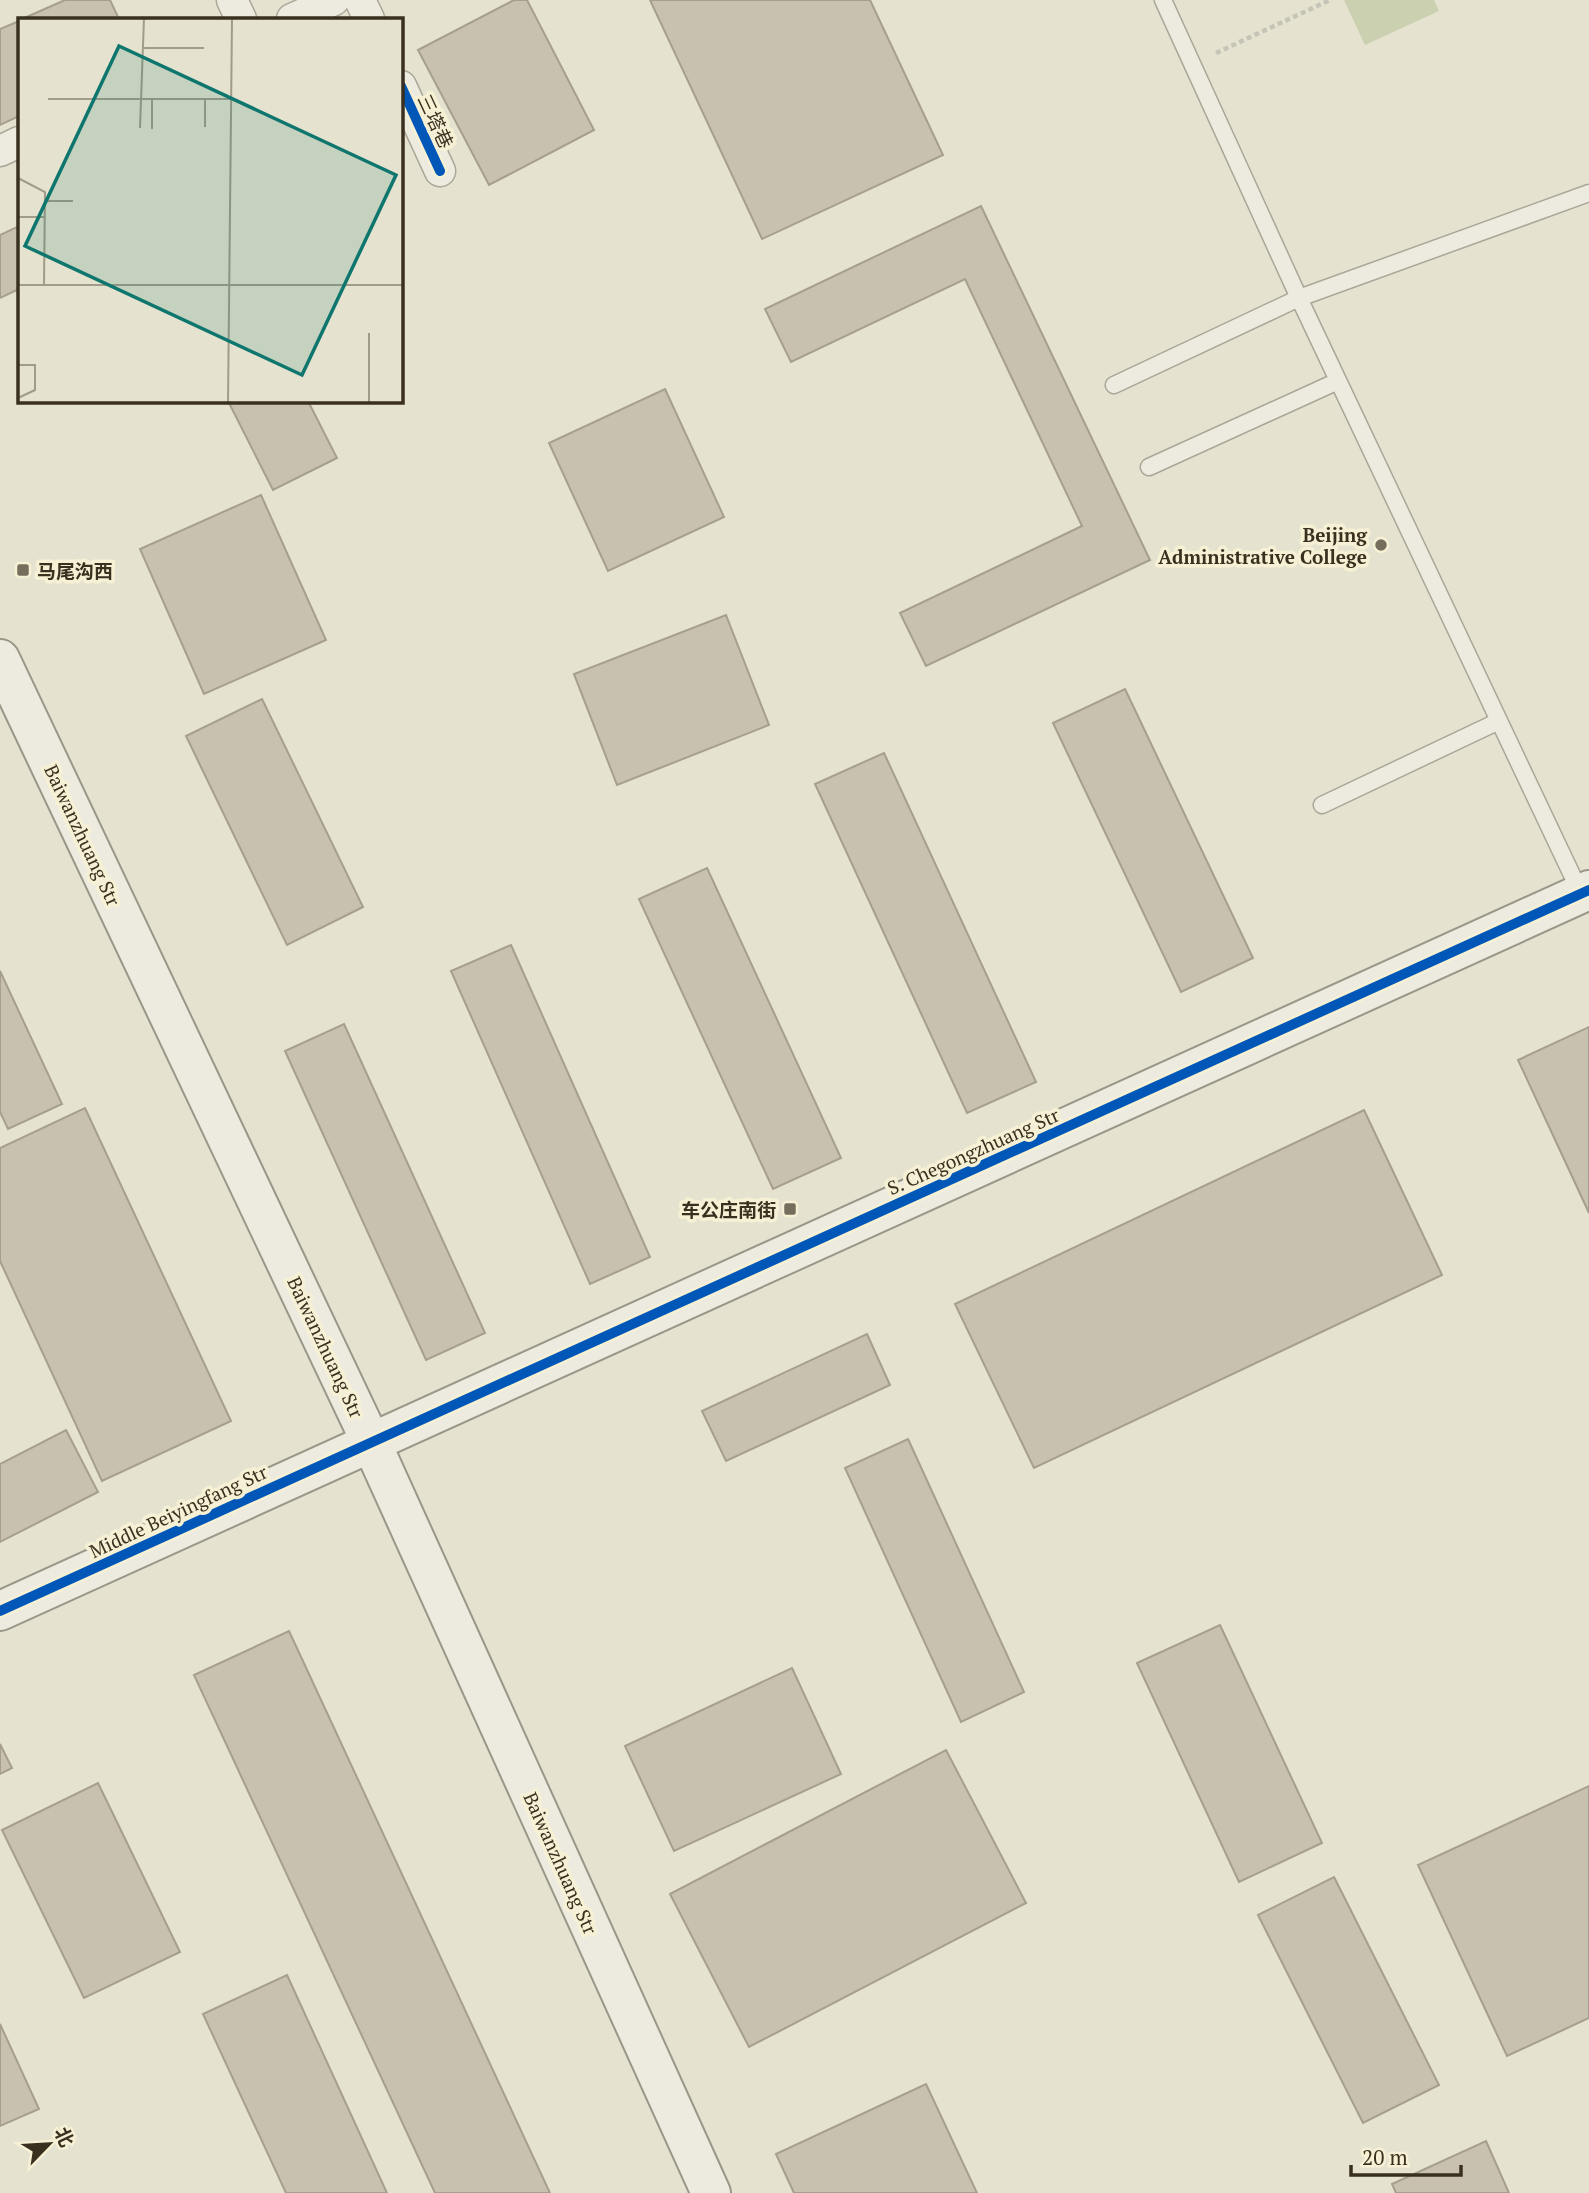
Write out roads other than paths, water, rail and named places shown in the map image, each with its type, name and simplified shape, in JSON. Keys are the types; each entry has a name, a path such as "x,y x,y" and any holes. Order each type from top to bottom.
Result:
{"street":[{"path":"232,0 241,18"},
{"path":"294,18 334,0"},
{"path":"360,0 369,18"},
{"name":"三塔巷","path":"402,88 440,171"},
{"path":"0,151 18,142"},
{"name":"Baiwanzhuang Str","path":"0,659 371,1442 711,2193"},
{"name":"S. Chegongzhuang Str","path":"371,1442 1585,892"},
{"name":"Middle Beiyingfang Str","path":"0,1611 371,1442"}],"lane":[{"path":"1163,0 1338,381 1499,721 1585,892"},
{"path":"1114,385 1299,298 1589,193"},
{"path":"1149,467 1338,381"},
{"path":"1322,805 1499,721"}],"place":[{"name":"Beijing Administrative College","path":"1381,545"},
{"name":"马尾沟西","path":"23,570"},
{"name":"车公庄南街","path":"790,1209"}]}
